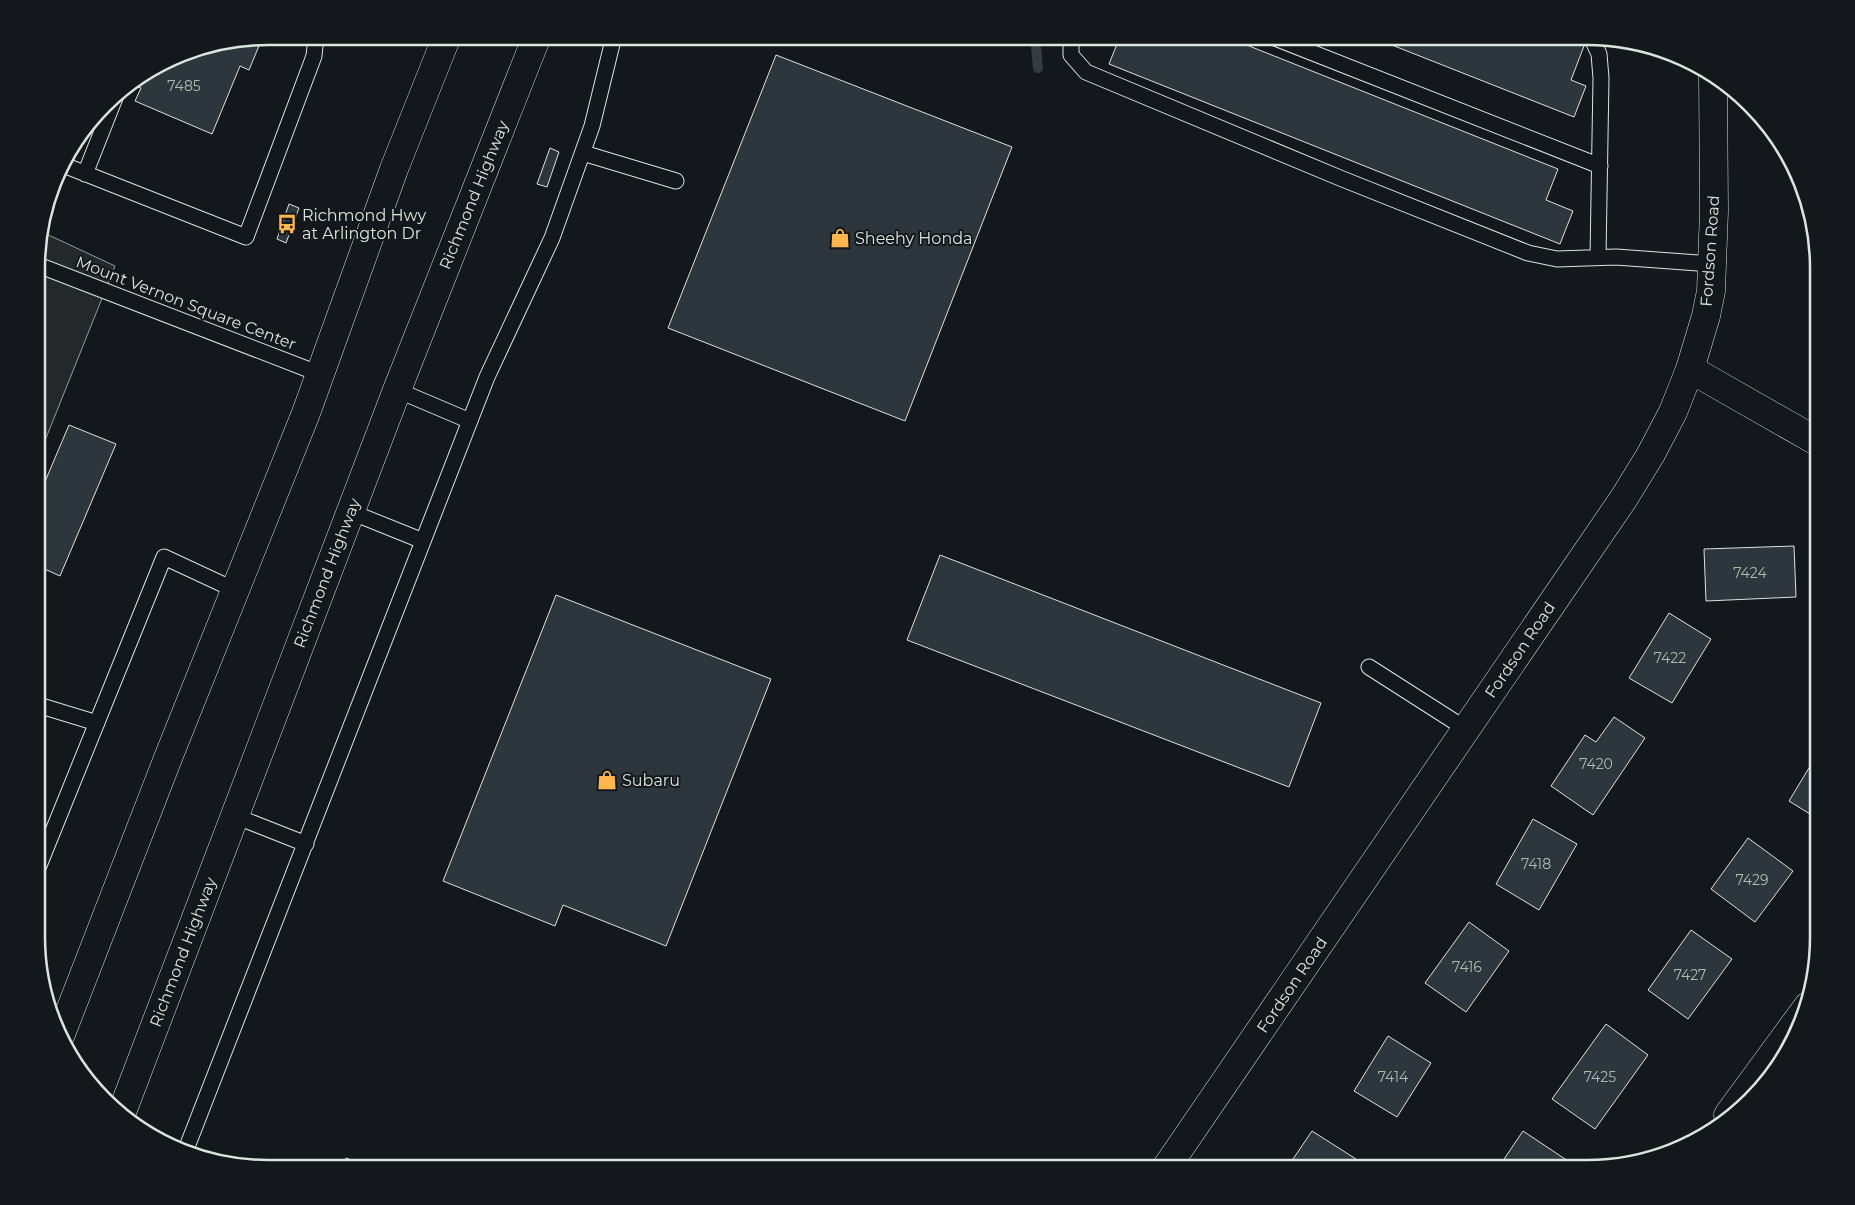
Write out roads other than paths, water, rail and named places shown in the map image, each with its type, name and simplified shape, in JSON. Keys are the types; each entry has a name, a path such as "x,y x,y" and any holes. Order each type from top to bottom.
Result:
{"main road":[{"path":"64,1027 320,374 394,169 443,45"},
{"name":"Richmond Highway","path":"124,1107 397,390 533,45"},
{"name":"Fordson Road","path":"1171,1160 1624,498 1651,454 1673,412 1690,370 1709,299 1714,211 1713,84"},
{"path":"1690,370 1810,438"},
{"path":"1736,1103 1789,1032"}],"lane":[{"path":"69,167 246,238 295,110 314,56 315,45"},
{"path":"189,1145 487,376 552,238 592,126 612,45"},
{"path":"1071,45 1071,55 1086,72 1340,178 1528,253 1557,259 1616,257 1712,264"},
{"path":"1293,45 1600,166"},
{"path":"1595,45 1599,54 1601,78 1598,257"},
{"path":"85,174 110,110"},
{"path":"583,153 676,181"},
{"name":"Mount Vernon Square Center","path":"45,268 320,374"},
{"path":"397,390 470,421"},
{"path":"351,512 423,541"},
{"path":"45,851 164,557 235,590"},
{"path":"1369,666 1466,729"},
{"path":"45,707 97,724"},
{"path":"235,816 306,844"}],"waterway":[{"path":"1036,45 1038,68"}],"place":[{"name":"Richmond Hwy at Arlington Dr","path":"287,224"},
{"name":"Sheehy Honda","path":"840,238"},
{"name":"Subaru","path":"607,780"}]}
